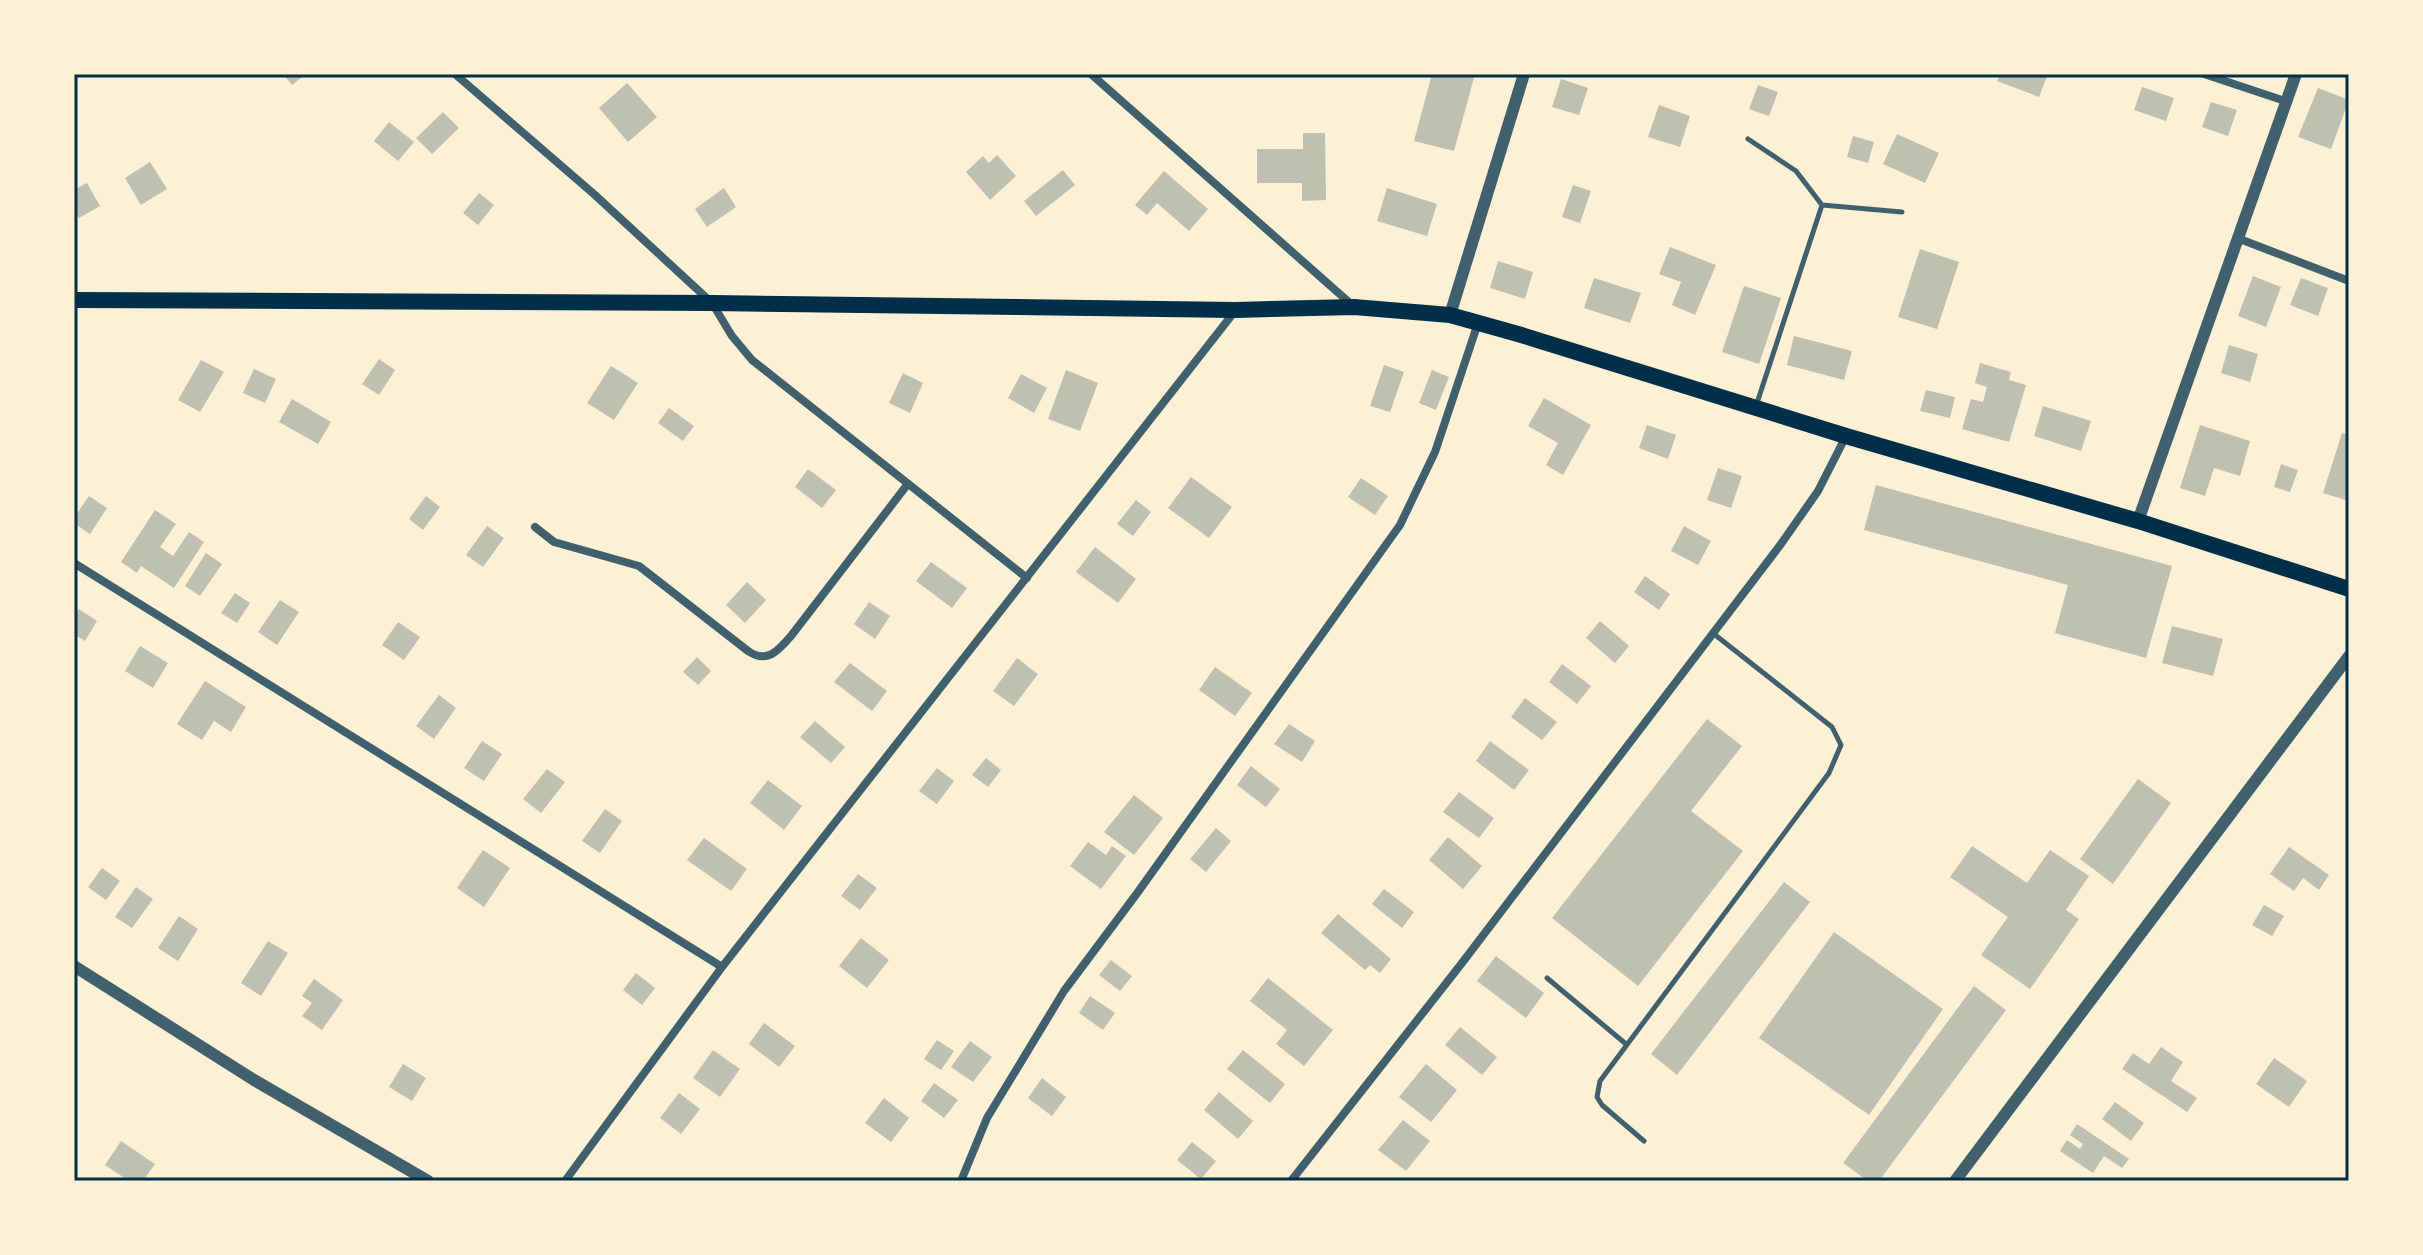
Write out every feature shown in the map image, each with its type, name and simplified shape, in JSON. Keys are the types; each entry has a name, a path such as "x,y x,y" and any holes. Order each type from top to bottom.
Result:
{"main road":[{"path":"74,300 712,303 1235,310 1354,307 1450,315 2138,521 2349,589"}],"street":[{"path":"455,74 595,195 712,303 732,336 752,360 1027,578"},
{"path":"1091,74 1354,307"},
{"path":"1450,315 1524,74"},
{"path":"2204,74 2285,101"},
{"path":"2138,521 2296,74"},
{"path":"2237,238 2349,281"},
{"path":"565,1181 722,967 1235,310"},
{"path":"961,1181 987,1118 1064,991 1400,525 1435,452 1478,323"},
{"path":"1291,1181 1714,634 1818,491 1846,436"},
{"path":"535,527 554,542 639,566 748,651 758,658 768,657 780,649 907,485"},
{"path":"74,563 722,967"},
{"path":"1955,1181 2349,656"},
{"path":"74,966 254,1080 428,1181"}],"lane":[{"path":"1748,139 1796,171 1822,205 1902,212"},
{"path":"1755,408 1822,205"},
{"path":"1644,1141 1602,1105 1597,1097 1600,1081 1829,773 1841,745 1832,727 1714,634"},
{"path":"1547,978 1626,1044"}],"building":[{"path":"283,74 306,74 292,85"},
{"path":"1432,74 1475,74 1454,151 1414,141"},
{"path":"2000,74 2048,74 2039,97 1997,81"},
{"path":"1561,79 1588,88 1579,115 1552,107"},
{"path":"627,83 657,117 628,142 599,108"},
{"path":"1758,85 1778,92 1769,116 1749,109"},
{"path":"2142,87 2174,98 2166,121 2134,110"},
{"path":"2318,88 2349,100 2331,149 2298,137"},
{"path":"2211,102 2237,110 2228,136 2202,127"},
{"path":"1659,105 1690,116 1680,147 1648,137"},
{"path":"443,112 459,128 432,154 416,138"},
{"path":"389,122 414,142 398,161 374,141"},
{"path":"1303,133 1325,133 1326,200 1302,201 1302,183 1257,183 1257,149 1303,149"},
{"path":"1897,134 1939,153 1925,183 1883,164"},
{"path":"1853,136 1874,142 1868,163 1847,157"},
{"path":"997,155 1016,176 990,200 966,172 983,156 989,163"},
{"path":"150,162 167,189 141,205 125,178"},
{"path":"1063,170 1075,185 1036,216 1024,201"},
{"path":"1164,171 1208,209 1189,231 1157,203 1147,215 1135,205"},
{"path":"87,183 100,206 79,218 74,208 74,190"},
{"path":"1573,185 1591,191 1580,223 1562,217"},
{"path":"724,188 736,207 707,227 695,209"},
{"path":"1387,188 1437,204 1427,236 1377,221"},
{"path":"479,193 494,205 478,225 463,213"},
{"path":"1670,247 1716,265 1695,315 1672,305 1681,282 1659,274"},
{"path":"1920,249 1959,262 1937,329 1898,317"},
{"path":"1498,261 1533,272 1525,299 1490,288"},
{"path":"2253,276 2281,287 2266,327 2238,316"},
{"path":"1594,278 1641,293 1630,323 1584,308"},
{"path":"2301,278 2328,288 2318,316 2290,305"},
{"path":"1744,286 1781,298 1759,364 1722,352"},
{"path":"1794,336 1852,351 1844,380 1787,365"},
{"path":"2229,345 2258,354 2250,382 2221,373"},
{"path":"379,359 395,370 379,395 362,384"},
{"path":"201,360 224,372 200,412 178,400"},
{"path":"1980,363 2011,372 2009,380 2026,385 2009,442 1962,429 1971,399 1983,402 1987,387 1975,383"},
{"path":"1384,365 1404,372 1390,412 1370,406"},
{"path":"611,366 638,383 614,420 587,403"},
{"path":"254,369 276,379 265,403 243,393"},
{"path":"1066,370 1098,383 1080,431 1048,419"},
{"path":"1432,370 1449,377 1436,410 1419,403"},
{"path":"903,373 923,383 910,413 889,403"},
{"path":"1021,374 1047,388 1034,413 1008,398"},
{"path":"1926,390 1955,397 1950,418 1920,411"},
{"path":"1544,398 1591,425 1563,475 1546,465 1558,443 1528,426"},
{"path":"292,399 331,422 318,444 279,422"},
{"path":"2043,406 2091,421 2081,451 2034,436"},
{"path":"669,408 694,426 683,441 658,423"},
{"path":"1647,425 1676,435 1668,459 1639,448"},
{"path":"2200,425 2250,441 2240,476 2214,468 2205,496 2180,488"},
{"path":"2342,433 2349,435 2349,501 2323,493"},
{"path":"2281,464 2298,470 2290,492 2274,487"},
{"path":"1718,468 1742,476 1731,508 1707,500"},
{"path":"808,469 836,490 822,508 795,487"},
{"path":"1191,477 1232,507 1209,538 1168,508"},
{"path":"1361,478 1388,496 1375,515 1348,497"},
{"path":"1876,485 2172,566 2146,658 2055,633 2068,585 1864,530"},
{"path":"89,496 107,508 90,534 74,523 74,518"},
{"path":"426,496 440,507 423,530 409,519"},
{"path":"1136,500 1151,512 1133,536 1117,524"},
{"path":"155,510 176,524 160,547 173,556 189,532 204,542 174,588 141,566 137,573 121,562"},
{"path":"487,526 504,538 483,567 466,555"},
{"path":"1684,526 1711,541 1698,565 1671,551"},
{"path":"1095,547 1136,579 1118,603 1076,572"},
{"path":"206,553 222,564 200,596 185,586"},
{"path":"931,562 967,588 952,608 916,581"},
{"path":"1645,576 1670,594 1659,610 1634,592"},
{"path":"747,582 766,600 745,623 726,605"},
{"path":"235,593 250,603 237,623 221,613"},
{"path":"280,600 299,612 277,645 258,632"},
{"path":"869,602 890,616 875,639 854,624"},
{"path":"79,609 97,621 85,641 74,634 74,617"},
{"path":"1600,621 1629,646 1615,663 1586,638"},
{"path":"398,622 420,637 404,660 382,645"},
{"path":"2172,626 2223,639 2213,676 2162,663"},
{"path":"140,646 168,663 153,688 125,671"},
{"path":"697,657 711,671 698,685 683,672"},
{"path":"1017,658 1038,674 1014,706 993,691"},
{"path":"850,663 887,691 872,711 834,682"},
{"path":"1562,664 1591,686 1577,704 1549,682"},
{"path":"1215,667 1252,693 1235,716 1199,690"},
{"path":"205,681 246,707 231,732 214,721 202,740 177,724"},
{"path":"439,695 456,708 434,739 416,726"},
{"path":"1525,698 1557,722 1542,740 1511,717"},
{"path":"1707,719 1742,746 1691,811 1743,851 1638,986 1552,918"},
{"path":"815,721 845,747 831,763 800,737"},
{"path":"1289,724 1315,741 1302,762 1274,744"},
{"path":"482,741 502,754 484,781 464,768"},
{"path":"1490,741 1529,770 1514,790 1476,761"},
{"path":"986,758 1001,770 988,787 972,775"},
{"path":"1251,766 1280,789 1266,807 1237,785"},
{"path":"937,768 954,781 937,804 919,791"},
{"path":"547,769 565,782 541,813 523,799"},
{"path":"2138,779 2171,803 2113,884 2080,859"},
{"path":"768,780 802,806 784,830 750,803"},
{"path":"1459,792 1494,818 1479,838 1443,812"},
{"path":"1134,795 1163,818 1134,855 1104,832"},
{"path":"605,809 622,821 600,853 582,841"},
{"path":"1216,828 1231,841 1206,872 1190,859"},
{"path":"1448,837 1482,866 1463,889 1429,860"},
{"path":"704,838 747,869 731,891 687,860"},
{"path":"1088,842 1106,855 1112,846 1126,856 1101,889 1070,866"},
{"path":"1972,846 2027,883 2050,850 2089,876 2066,910 2079,919 2030,989 1981,955 2008,917 1950,877"},
{"path":"2289,847 2329,875 2319,890 2303,878 2294,891 2270,874"},
{"path":"483,850 510,868 484,907 457,888"},
{"path":"102,868 120,881 106,900 88,887"},
{"path":"858,874 877,888 860,910 841,896"},
{"path":"1784,882 1810,902 1677,1075 1651,1054"},
{"path":"136,887 153,899 132,928 115,917"},
{"path":"1384,889 1414,912 1402,928 1372,904"},
{"path":"2264,905 2284,916 2272,936 2252,925"},
{"path":"1338,914 1391,959 1380,973 1370,965 1365,970 1321,933"},
{"path":"179,916 198,929 178,961 158,948"},
{"path":"1834,932 1943,1009 1869,1115 1759,1038"},
{"path":"861,938 889,960 867,988 839,966"},
{"path":"268,941 288,953 261,996 241,983"},
{"path":"1496,956 1544,993 1526,1018 1477,981"},
{"path":"1111,960 1132,976 1120,991 1099,975"},
{"path":"636,973 655,988 642,1005 623,990"},
{"path":"1268,978 1333,1030 1304,1066 1276,1044 1287,1030 1250,1001"},
{"path":"314,979 343,1000 322,1030 302,1016 312,1003 302,996"},
{"path":"1974,986 2006,1010 1879,1181 1868,1181 1843,1163"},
{"path":"1090,996 1115,1013 1103,1030 1079,1013"},
{"path":"764,1023 795,1046 779,1067 749,1044"},
{"path":"1460,1027 1497,1057 1482,1075 1445,1045"},
{"path":"937,1040 954,1051 941,1070 924,1059"},
{"path":"970,1041 992,1057 973,1082 951,1067"},
{"path":"2161,1047 2183,1062 2171,1081 2197,1098 2187,1112 2122,1069 2133,1053 2149,1064"},
{"path":"713,1050 740,1069 720,1097 693,1078"},
{"path":"1243,1050 1285,1084 1270,1103 1227,1069"},
{"path":"2274,1058 2307,1081 2289,1107 2256,1084"},
{"path":"403,1064 426,1078 412,1101 389,1087"},
{"path":"1426,1064 1457,1090 1431,1122 1399,1097"},
{"path":"1042,1078 1066,1097 1052,1116 1028,1098"},
{"path":"934,1083 958,1100 944,1118 921,1101"},
{"path":"1219,1092 1253,1121 1238,1139 1204,1110"},
{"path":"679,1093 700,1109 681,1134 660,1118"},
{"path":"884,1098 909,1118 891,1142 865,1123"},
{"path":"2115,1102 2144,1123 2131,1141 2102,1119"},
{"path":"1403,1120 1430,1141 1406,1171 1378,1150"},
{"path":"2077,1124 2129,1159 2122,1168 2104,1156 2093,1173 2060,1151 2067,1140 2080,1149 2083,1144 2070,1135"},
{"path":"121,1141 155,1164 143,1181 129,1181 105,1165"},
{"path":"1192,1142 1216,1161 1201,1179 1177,1160"}]}
